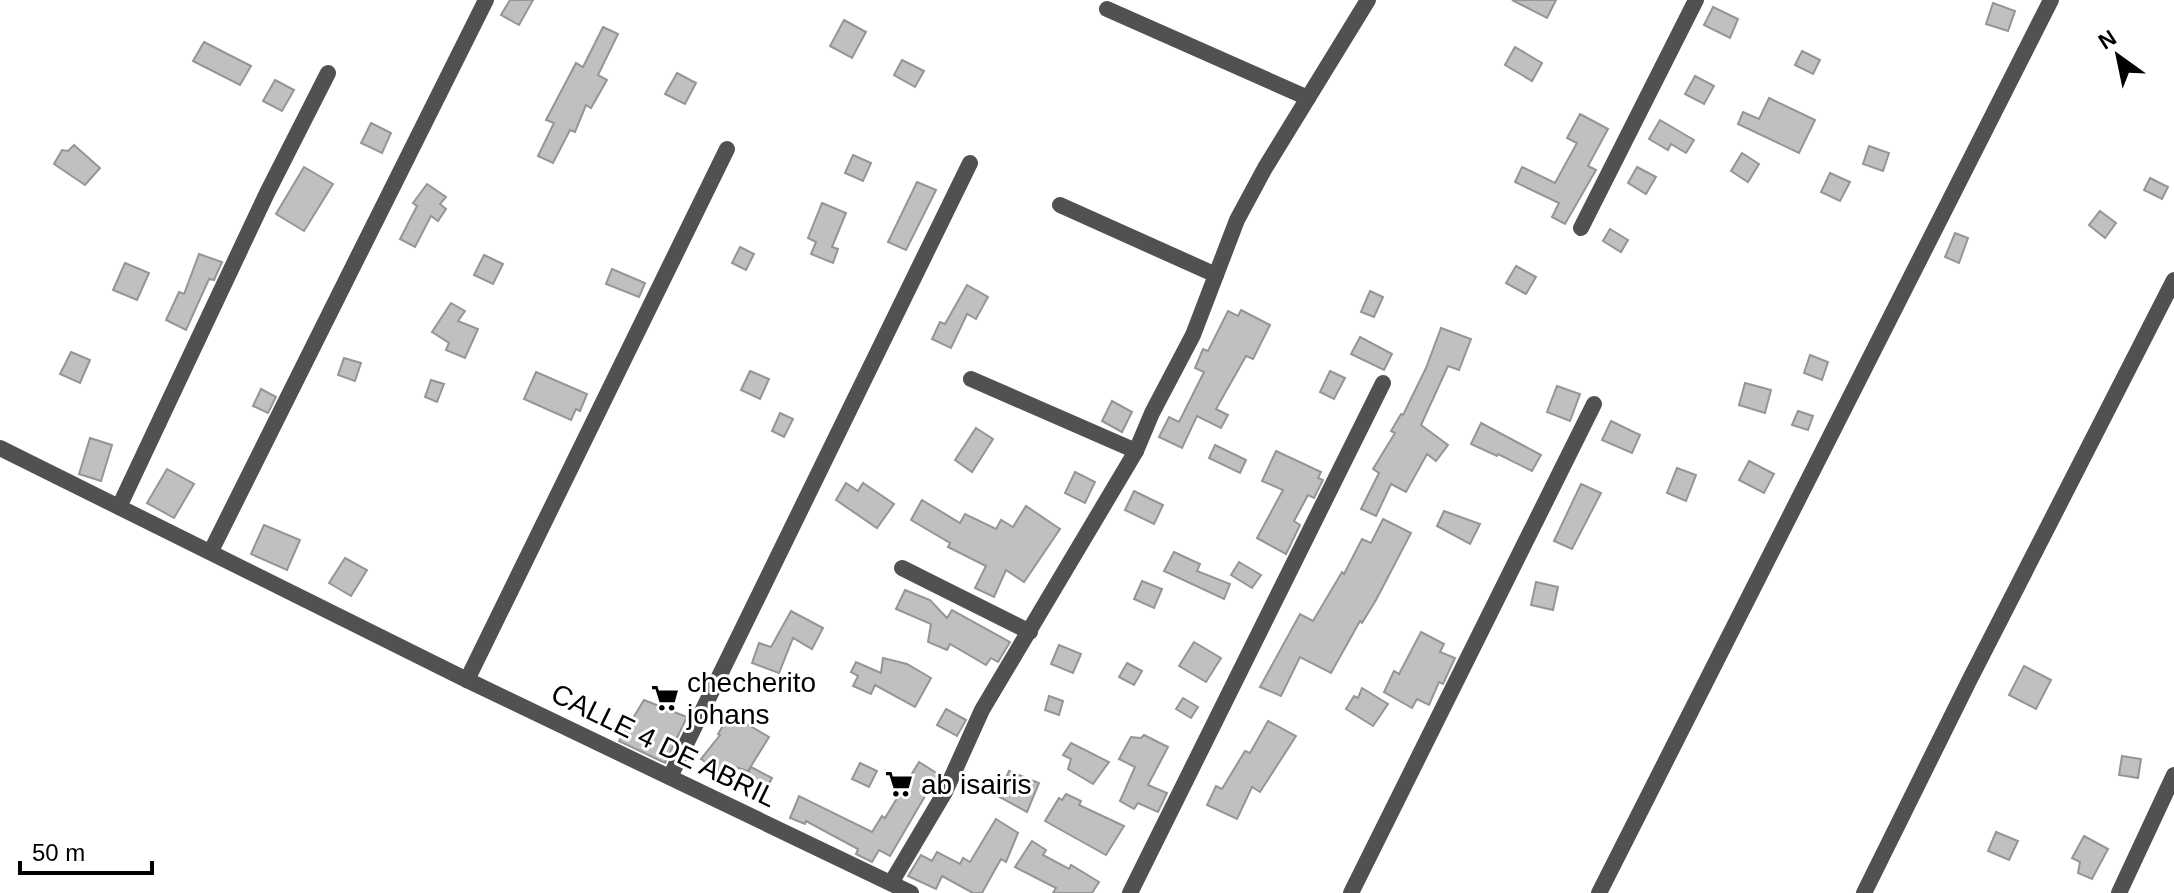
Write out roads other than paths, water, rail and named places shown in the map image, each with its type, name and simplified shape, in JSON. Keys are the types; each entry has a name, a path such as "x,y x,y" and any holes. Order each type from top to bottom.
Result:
{"street":[{"path":"211,551 486,0"},
{"path":"891,883 945,792 982,710 1136,451 1193,335 1237,220 1368,0"},
{"path":"1581,228 1696,0"},
{"path":"1599,893 2051,0"},
{"path":"1107,9 1308,98"},
{"path":"119,507 267,193 328,73"},
{"path":"467,680 727,149"},
{"path":"670,777 970,163"},
{"path":"1060,205 1216,275"},
{"path":"1864,893 2174,280"},
{"path":"971,379 1136,451"},
{"path":"1130,893 1383,383"},
{"path":"1351,893 1594,404"},
{"name":"CALLE 4 DE ABRIL","path":"0,448 467,680 911,893"},
{"path":"902,568 1030,632"},
{"path":"2119,893 2174,775"}],"place":[{"name":"checherito johans","path":"665,698"},
{"name":"ab isairis","path":"899,784"}]}
